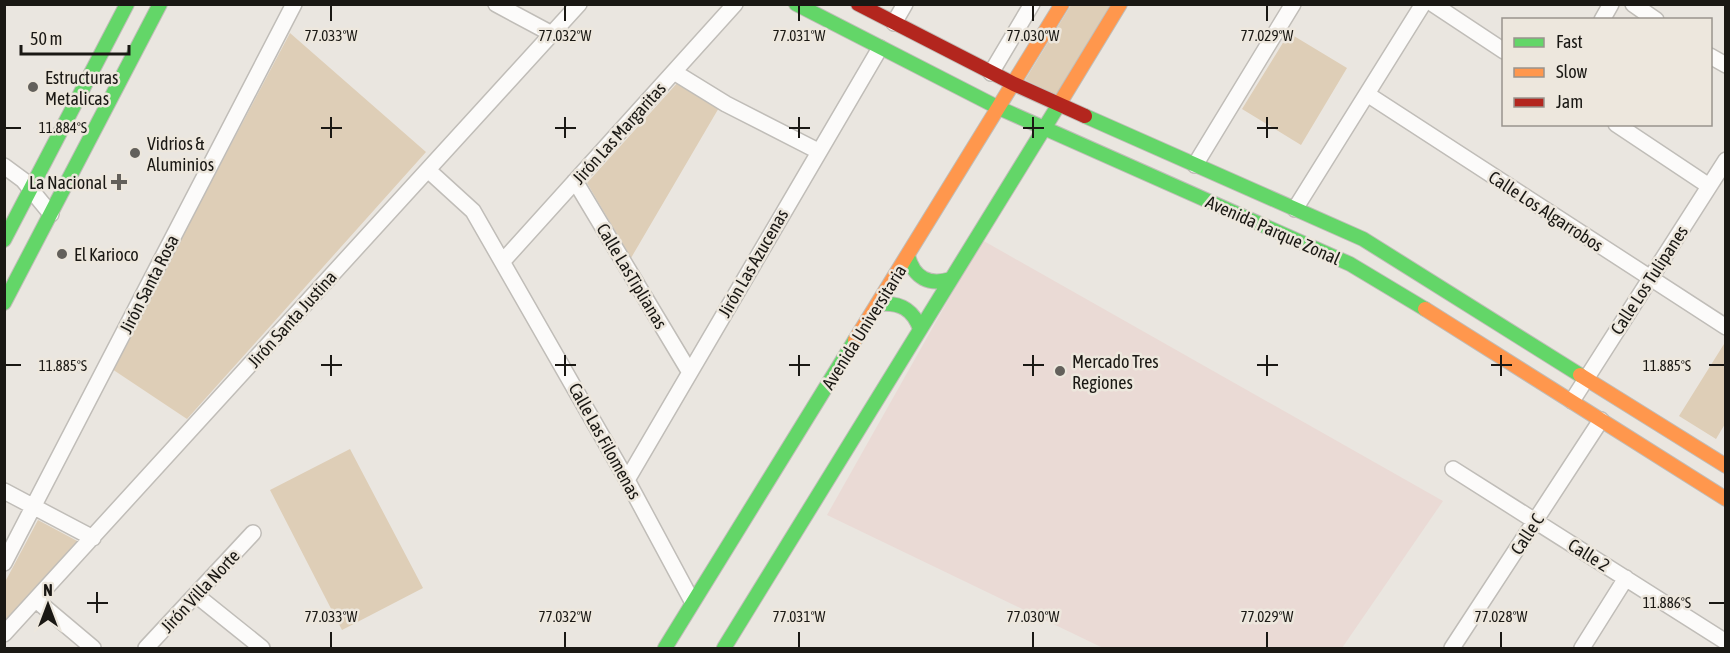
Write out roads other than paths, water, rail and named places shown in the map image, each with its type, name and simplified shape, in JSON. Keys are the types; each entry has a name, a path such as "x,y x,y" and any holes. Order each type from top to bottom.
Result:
{"main road":[{"path":"4,240 127,4"},
{"path":"4,303 160,4"},
{"name":"Avenida Parque Zonal","path":"796,4 999,108 1350,264 1725,499"},
{"name":"Avenida Parque Zonal","path":"858,4 1014,84 1363,239 1587,377 1725,466"},
{"name":"Avenida Universitaria","path":"665,648 909,256 1062,4"},
{"path":"724,648 1120,4"},
{"path":"909,256 910,266 923,280 942,282 951,279"},
{"path":"879,304 897,304 905,307 918,320 920,329"}],"street":[{"name":"Jirón Santa Rosa","path":"4,563 294,4"},
{"path":"496,4 552,34"},
{"name":"Jirón Santa Justina","path":"4,634 579,4"},
{"name":"Jirón Las Margaritas","path":"503,261 735,4"},
{"path":"894,23 905,4"},
{"path":"991,73 1032,4"},
{"path":"1195,165 1293,4"},
{"path":"1295,209 1424,4"},
{"path":"1433,4 1502,50"},
{"path":"1603,18 1611,4"},
{"path":"1633,4 1653,18"},
{"name":"Jirón Las Azucenas","path":"627,480 880,48"},
{"path":"1712,57 1725,65"},
{"path":"674,72 726,104 818,152"},
{"name":"Calle Los Algarrobos","path":"1367,94 1725,327"},
{"path":"1619,126 1709,186"},
{"name":"Calle Los Tulipanes","path":"1572,401 1725,160"},
{"path":"4,166 23,180 51,214"},
{"name":"Calle Las Filomenas","path":"428,170 473,211 627,480 693,601"},
{"name":"Calle LasTiplianas","path":"575,181 689,372"},
{"name":"Calle C","path":"1452,648 1601,420"},
{"name":"Calle 2","path":"1453,469 1725,642"},
{"path":"4,490 93,538"},
{"name":"Jirón Villa Norte","path":"146,648 253,533"},
{"path":"1582,648 1626,578"},
{"path":"196,595 262,648"},
{"path":"36,600 93,648"}],"place":[{"name":"Estructuras Metalicas","path":"33,87"},
{"name":"Vidrios & Aluminios","path":"135,153"},
{"name":"La Nacional","path":"119,182"},
{"name":"El Karioco","path":"62,254"},
{"name":"Mercado Tres Regiones","path":"1060,371"}]}
